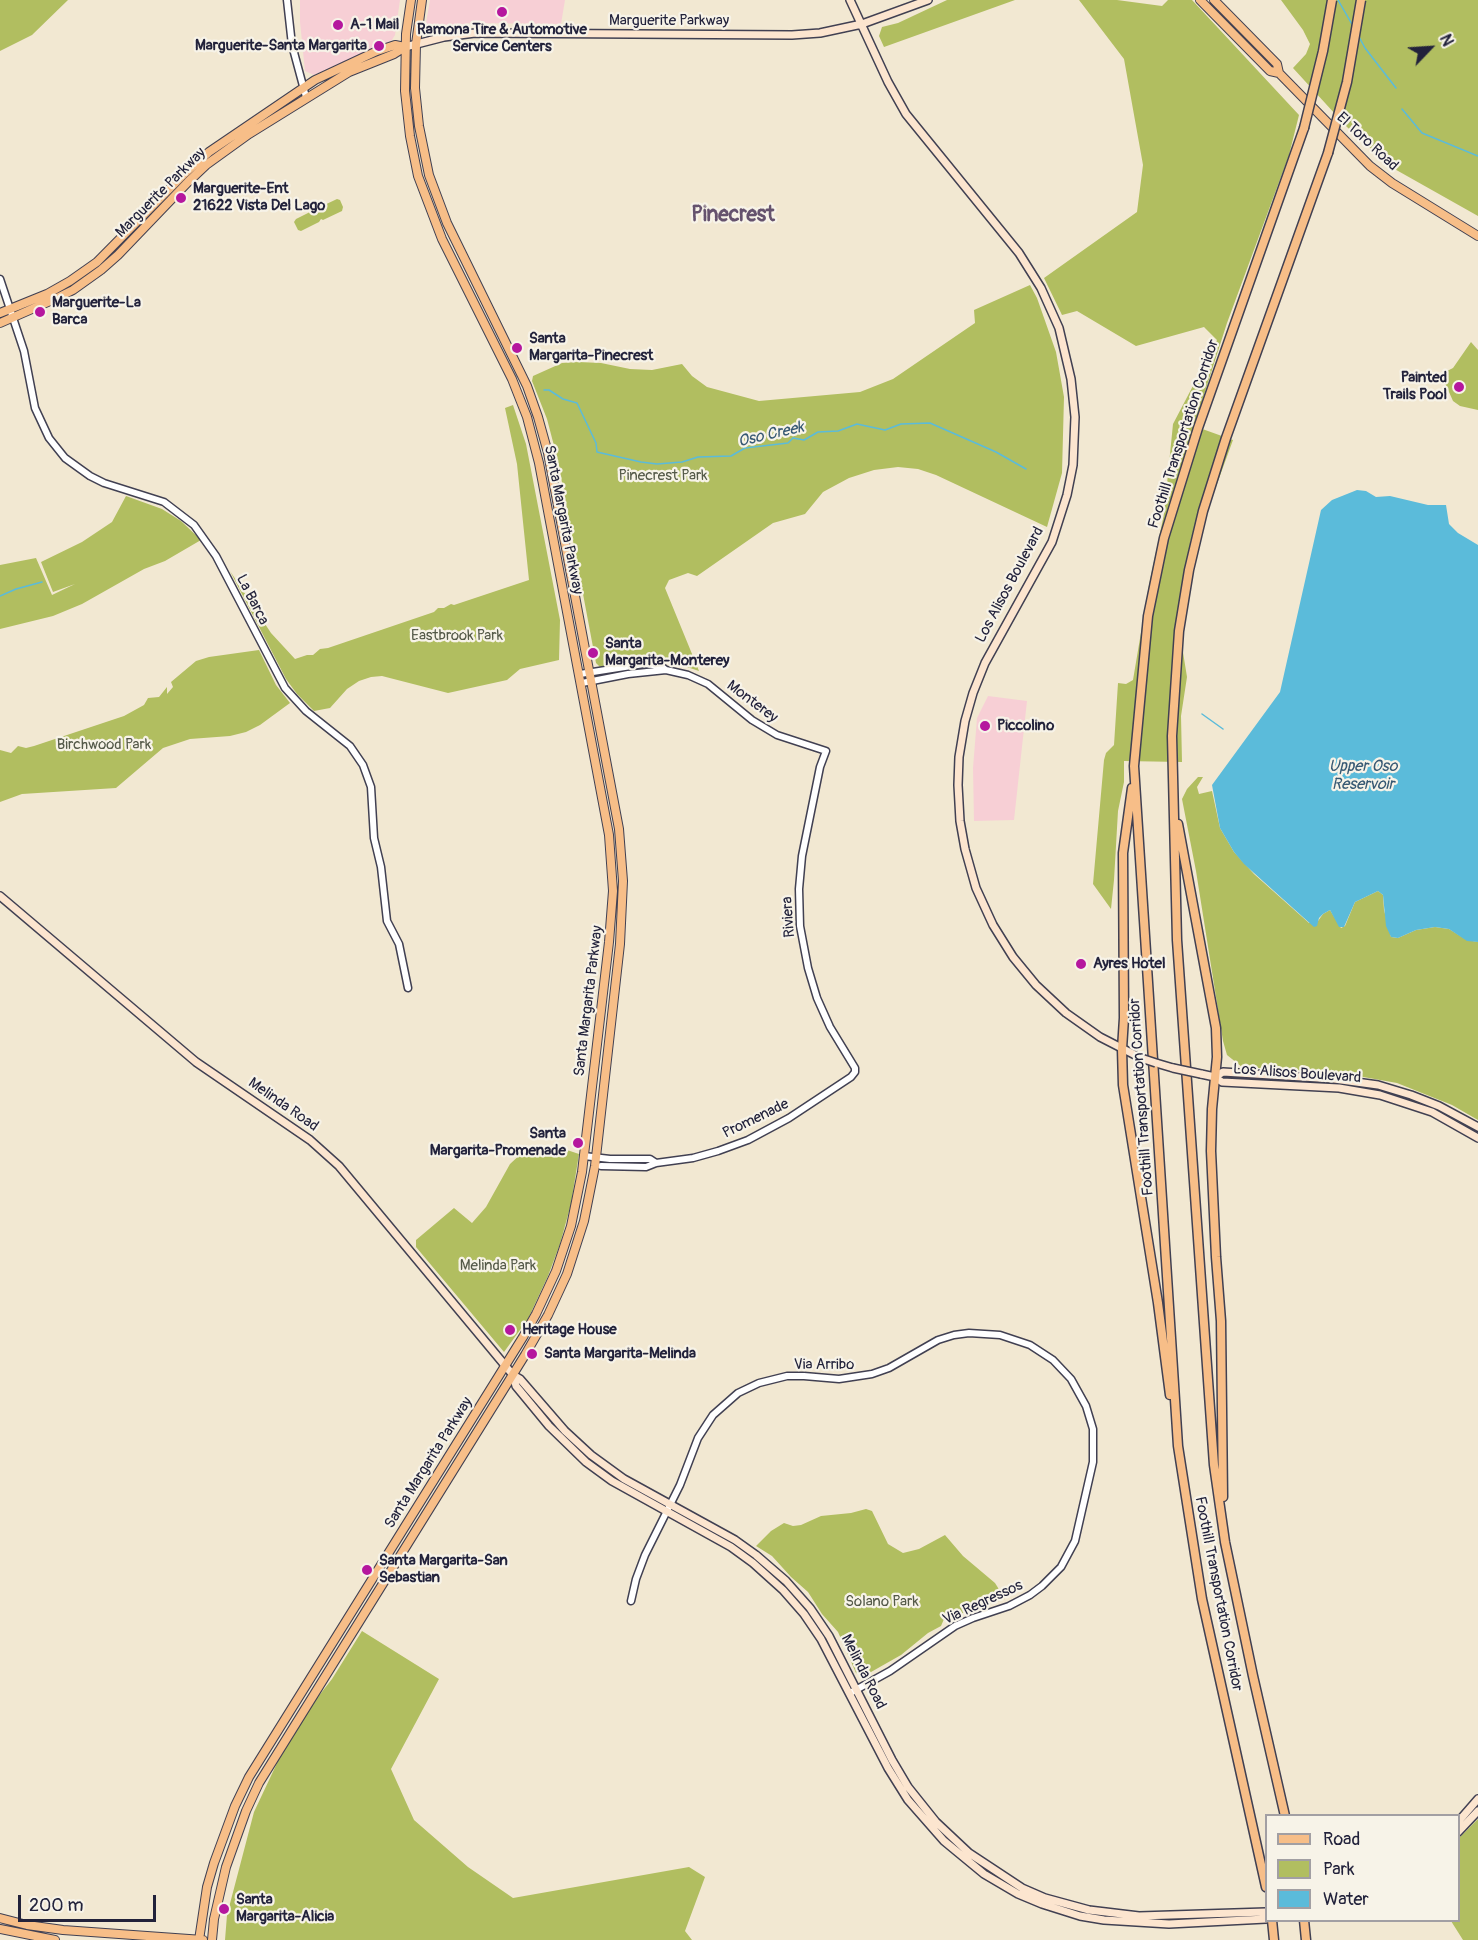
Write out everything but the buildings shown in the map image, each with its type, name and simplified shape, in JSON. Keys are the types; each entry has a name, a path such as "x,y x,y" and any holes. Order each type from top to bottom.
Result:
{"highway":[{"name":"Foothill Transportation Corridor","path":"1265,1882 1202,1599 1179,1446 1134,766 1144,647 1154,587 1177,492 1304,128 1323,51 1332,0"},
{"name":"Foothill Transportation Corridor","path":"1285,1814 1252,1676 1224,1542 1214,1465 1177,940 1172,761 1176,656 1185,590 1203,511 1226,438 1328,153 1347,82 1361,0"},
{"path":"1134,766 1123,853 1123,1085 1137,1159 1179,1446"},
{"path":"1173,794 1214,1009 1217,1057 1211,1151 1221,1321 1224,1542"},
{"path":"1304,1924 1306,1940"}],"main road":[{"name":"Santa Margarita Parkway","path":"200,1940 207,1887 214,1863 235,1806 249,1777 505,1366 536,1314 558,1265 571,1226 583,1160 609,950 613,884 609,835 539,463 527,417 506,366 437,228 418,176 406,107 405,47 411,0"},
{"name":"Santa Margarita Parkway","path":"212,1940 214,1919 226,1867 246,1810 259,1783 548,1315 567,1274 584,1221 597,1163 622,928 623,881 618,821 550,464 538,417 518,364 447,224 429,175 423,150 417,108 416,44 422,0"},
{"name":"Los Alisos Boulevard","path":"850,0 888,82 906,114 1008,239 1032,273 1059,327 1071,379 1075,417 1073,465 1052,542 985,663 976,685 961,741 958,774 961,830 973,877 989,916 1006,947 1036,985 1058,1006 1092,1032 1141,1058 1215,1077 1222,1082 1347,1089 1380,1095 1432,1112 1478,1138"},
{"name":"Marguerite Parkway","path":"0,323 73,290 101,270 206,165 249,134 349,72 394,54 405,47 475,33 792,35 862,24 928,0"},
{"name":"El Toro Road","path":"1200,0 1270,71 1279,73"},
{"name":"El Toro Road","path":"1214,0 1277,64 1279,73 1370,166 1392,183 1478,236"},
{"name":"Marguerite Parkway","path":"0,313 46,294 98,262 209,152 315,80 367,55 395,45 405,47"},
{"name":"Melinda Road","path":"0,896 196,1062 303,1136 333,1160 505,1366 520,1379 565,1431 591,1455 764,1571 804,1614 821,1639 920,1804 961,1847 989,1868 1036,1894 1081,1909 1139,1916 1265,1912"},
{"name":"Los Alisos Boulevard","path":"1215,1077 1223,1072 1334,1079 1378,1086 1439,1106 1478,1127"},
{"name":"Melinda Road","path":"854,1691 888,1768 908,1800 931,1828 965,1860 1018,1894 1065,1912 1112,1921 1169,1924 1265,1919"},
{"path":"1460,1820 1478,1799"},
{"path":"1460,1830 1478,1811"},
{"name":"Melinda Road","path":"1169,1924 1175,1920 1199,1918 1205,1915"},
{"path":"0,1917 27,1925 63,1930 200,1940"},
{"path":"0,1923 13,1932"},
{"path":"0,1929 55,1940"}],"street":[{"path":"287,0 292,45 306,97"},
{"name":"La Barca","path":"0,279 27,361 35,408 49,438 60,453 90,476 104,483 152,497 176,510 191,522 213,550 285,688 306,711 350,746 363,765 371,787 374,838 381,867 387,921 399,944 408,988"},
{"path":"644,664 645,673"},
{"name":"Monterey","path":"582,683 592,677 644,664 661,666 666,670"},
{"name":"Monterey","path":"580,674 592,677 666,670 688,675 708,684 752,720 777,735 826,751"},
{"name":"Riviera","path":"826,751 820,767 802,856 799,889 800,926 808,968 817,998 830,1027 855,1068 855,1072"},
{"name":"Promenade","path":"583,1160 632,1168 699,1157 748,1140 789,1118 855,1072"},
{"path":"632,1160 632,1168"},
{"name":"Promenade","path":"597,1163 632,1160 650,1160 656,1163"},
{"name":"Via Arribo","path":"631,1601 645,1555 680,1485 692,1450 705,1426 724,1404 738,1393 759,1383 787,1376 839,1379 872,1374 889,1368 922,1347 954,1335 969,1332 1000,1335 1017,1339 1043,1353 1071,1379 1086,1406 1092,1429"},
{"name":"Via Regressos","path":"854,1691 890,1671 955,1626 1009,1606 1030,1595 1061,1566 1075,1541 1093,1462 1092,1429"}],"shaded area":[{"path":"300,0 400,0 395,35 392,40 314,75 305,71"},
{"path":"430,0 565,0 561,24 470,23 433,30 426,23"},
{"path":"988,696 1027,701 1014,820 974,821 973,768 977,718"}],"green space":[{"path":"0,0 68,0 32,35 0,51"},
{"path":"947,0 1015,0 884,47 879,36 882,27 898,23"},
{"path":"1079,0 1117,0 1162,6 1168,0 1192,0 1299,115 1289,155 1227,323 1194,426 1233,440 1206,514 1194,529 1190,543 1189,593 1182,646 1187,677 1181,716 1182,762 1124,761 1124,782 1118,811 1111,909 1093,884 1104,760 1106,753 1114,745 1118,683 1126,684 1133,680 1164,514 1173,424 1217,340 1204,327 1136,346 1077,311 1062,315 1044,278 1137,212 1143,165 1124,59"},
{"path":"1281,0 1478,0 1478,216 1391,167 1347,127 1293,68 1306,54 1310,44 1303,30"},
{"path":"337,199 343,207 342,211 321,219 301,231 298,230 294,222 296,219 314,210 317,211 318,208"},
{"name":"Pinecrest Park","path":"1030,285 1037,298 1056,352 1064,397 1062,473 1047,527 936,475 918,469 898,467 874,470 849,478 823,492 805,514 773,523 697,576 688,573 669,580 665,588 699,671 681,665 651,660 600,667 596,663 558,461 547,419 532,381 533,376 562,363 601,363 630,369 652,370 682,364 692,376 707,387 759,401 860,392 893,379 975,323 974,310"},
{"path":"1471,342 1478,350 1478,410 1460,406 1453,401 1441,374 1453,368"},
{"name":"Eastbrook Park","path":"513,405 526,444 560,620 559,660 520,669 507,680 448,693 382,676 371,677 347,689 330,708 314,711 286,679 230,571 271,633 295,659 313,655 320,649 434,612 438,608 454,605 529,580 517,464 505,408"},
{"path":"126,496 162,509 181,521 201,540 82,604 53,616 0,629 0,565 36,558 52,595 75,584 53,592 41,562 82,542 112,522"},
{"name":"Birchwood Park","path":"259,650 276,685 290,703 260,725 230,736 190,739 163,748 116,788 22,794 0,802 0,750 11,753 18,746 26,748 34,746 124,716 144,705 148,698 159,697 167,687 167,694 173,687 171,682 196,661"},
{"path":"1198,777 1203,777 1197,787 1199,794 1212,791 1220,828 1234,852 1254,874 1309,923 1318,921 1330,910 1341,928 1345,926 1355,902 1378,891 1383,895 1384,910 1391,937 1398,938 1416,930 1435,927 1449,929 1467,940 1478,942 1478,1120 1452,1105 1397,1083 1341,1073 1242,1067 1227,1055 1182,799 1187,789"},
{"name":"Melinda Park","path":"545,1146 579,1154 571,1204 548,1276 528,1319 504,1352 416,1247 416,1240 454,1208 472,1223 486,1207 510,1164 524,1151"},
{"name":"Solano Park","path":"866,1509 872,1511 888,1544 903,1553 919,1549 945,1535 963,1556 995,1583 1005,1599 957,1617 951,1615 944,1619 941,1626 928,1633 901,1655 864,1676 856,1673 838,1632 822,1614 808,1592 772,1556 756,1546 771,1531 784,1523 793,1526 801,1525 821,1516"},
{"path":"362,1631 439,1679 391,1769 414,1820 468,1867 513,1898 689,1867 705,1877 685,1931 692,1940 225,1940 227,1915 254,1812 278,1761"},
{"path":"1478,1819 1478,1940 1463,1940 1452,1922 1460,1922 1460,1837"}],"water":[{"name":"Upper Oso Reservoir","path":"1357,490 1366,491 1376,497 1390,496 1428,505 1446,505 1449,524 1458,533 1478,545 1478,942 1467,941 1449,929 1435,927 1416,930 1398,938 1391,937 1386,926 1383,895 1378,891 1355,902 1344,927 1339,927 1330,910 1319,918 1317,926 1314,927 1244,864 1220,828 1212,785 1280,692 1321,510 1332,500"}],"waterway":[{"path":"1338,0 1353,26"},
{"path":"1358,35 1365,48 1396,88"},
{"path":"1402,109 1422,133 1478,156"},
{"name":"Oso Creek","path":"544,390 549,390 563,399 577,403 596,443 597,452 641,462 657,464 682,462 698,457 731,456 745,448 788,443 793,438 804,440 818,432 838,431 857,424 885,430 901,424 930,423 996,452 1026,469"},
{"name":"Oso Creek","path":"0,596 42,582"},
{"name":"Oso Creek","path":"1202,714 1223,729"}],"place":[{"name":"Ramona Tire & Automotive Service Centers","path":"502,12"},
{"name":"A-1 Mail","path":"338,25"},
{"name":"Marguerite-Santa Margarita","path":"379,46"},
{"name":"Marguerite-Ent 21622 Vista Del Lago","path":"181,198"},
{"name":"Marguerite-La Barca","path":"40,312"},
{"name":"Santa Margarita-Pinecrest","path":"517,348"},
{"name":"Painted Trails Pool","path":"1459,387"},
{"name":"Santa Margarita-Monterey","path":"593,653"},
{"name":"Piccolino","path":"985,726"},
{"name":"Ayres Hotel","path":"1081,964"},
{"name":"Santa Margarita-Promenade","path":"578,1143"},
{"name":"Heritage House","path":"510,1330"},
{"name":"Santa Margarita-Melinda","path":"532,1354"},
{"name":"Santa Margarita-San Sebastian","path":"367,1570"},
{"name":"Santa Margarita-Alicia","path":"224,1909"}],"district":[{"name":"Pinecrest","path":"733,216"}]}
